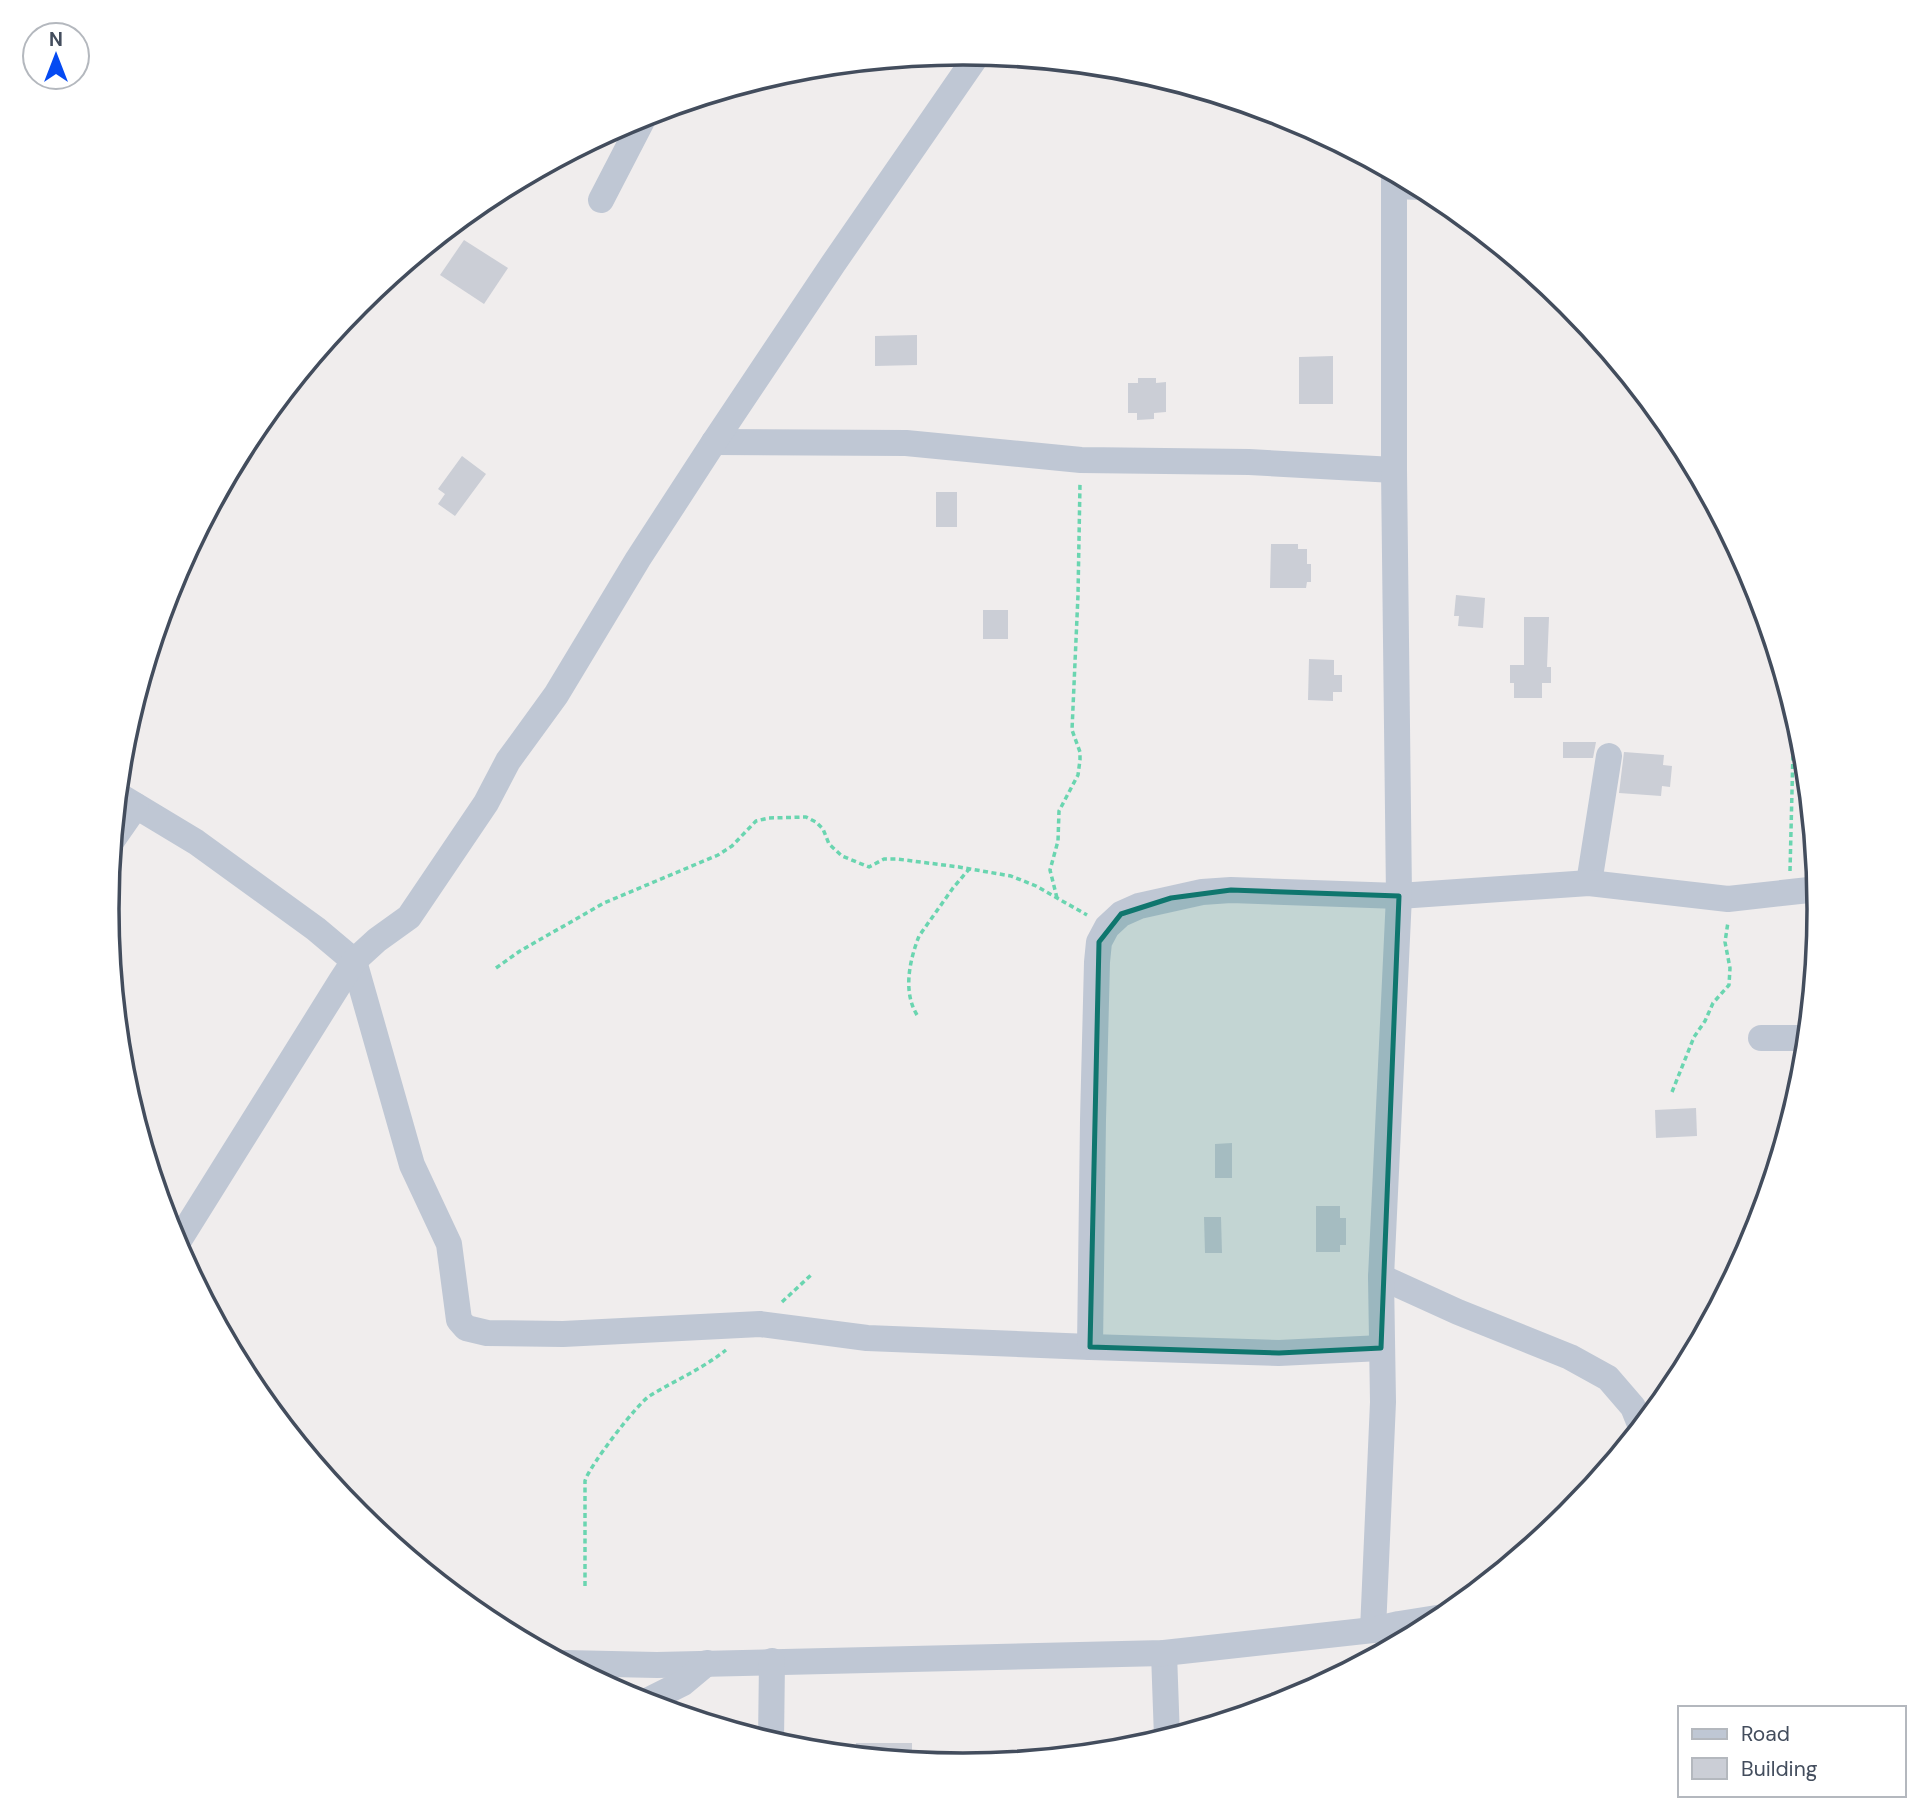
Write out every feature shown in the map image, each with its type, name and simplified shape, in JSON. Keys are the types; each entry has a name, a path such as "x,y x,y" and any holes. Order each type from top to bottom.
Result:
{"street":[{"path":"183,1233 354,961 377,940 409,918 486,803 508,761 556,695 638,559 714,442 970,65"},
{"path":"601,200 637,130"},
{"path":"1373,1630 1383,1402 1381,1277 1399,896 1394,184"},
{"path":"714,442 906,443 1081,460 1249,462 1394,470"},
{"path":"1589,883 1609,756"},
{"path":"127,800 196,842 316,929 354,961 412,1165 449,1244 457,1308 462,1324 471,1330 487,1333 563,1334 760,1324 867,1338 1090,1347 1279,1353 1381,1348"},
{"path":"1090,1347 1097,962 1099,942 1107,927 1121,914 1139,906 1202,892 1231,890 1399,896 1589,883 1727,899 1806,890"},
{"path":"1761,1038 1797,1038"},
{"path":"1381,1277 1458,1312 1570,1357 1608,1378 1633,1407 1637,1417"},
{"path":"585,1663 657,1665 1164,1653 1373,1630 1416,1621"},
{"path":"1164,1653 1167,1728"},
{"path":"771,1731 772,1661"},
{"path":"658,1696 683,1683 707,1663"}],"path":[{"path":"1057,898 1050,870 1058,841 1059,811 1078,775 1080,760 1080,752 1073,737 1072,720 1081,460"},
{"path":"1790,891 1793,756"},
{"path":"496,968 604,903 719,855 732,846 756,821 769,818 806,817 823,829 834,850 867,866 889,859 971,868 1011,876 1036,886 1107,927"},
{"path":"917,1015 908,997 915,945 953,888 971,868"},
{"path":"1672,1092 1694,1037 1713,1003 1729,985 1730,968 1725,942 1728,926 1727,899"},
{"path":"585,1586 585,1481 591,1467 648,1396 715,1359 760,1324 811,1275"}],"highlighted area":[{"path":"1231,890 1399,896 1381,1348 1279,1353 1090,1347 1097,962 1099,942 1121,914 1171,898"}],"building":[{"path":"464,240 508,268 484,304 440,275"},
{"path":"917,335 917,365 875,366 875,336"},
{"path":"1333,356 1333,404 1299,404 1299,357"},
{"path":"1138,378 1156,378 1156,383 1166,382 1166,412 1154,413 1154,419 1137,420 1137,413 1128,413 1128,383 1138,383"},
{"path":"462,456 486,474 455,516 438,504 445,494 438,489"},
{"path":"936,492 957,492 957,527 936,527"},
{"path":"1271,544 1298,544 1298,549 1307,549 1307,564 1311,564 1311,582 1307,582 1306,588 1270,588"},
{"path":"1456,595 1485,598 1483,628 1458,626 1459,616 1454,616"},
{"path":"983,610 1008,610 1008,639 983,639"},
{"path":"1524,617 1549,617 1547,667 1551,667 1551,683 1542,683 1542,698 1514,698 1514,683 1510,683 1510,665 1524,665"},
{"path":"1309,659 1334,660 1334,675 1342,675 1342,692 1333,692 1333,701 1308,700"},
{"path":"1563,742 1596,742 1593,758 1563,758"},
{"path":"1624,752 1664,755 1663,765 1672,766 1670,787 1662,786 1661,796 1619,793"},
{"path":"1696,1108 1697,1136 1656,1138 1655,1110"},
{"path":"1232,1143 1232,1178 1215,1178 1215,1144"},
{"path":"1316,1206 1340,1206 1340,1218 1346,1218 1346,1245 1340,1245 1340,1252 1316,1252"},
{"path":"1204,1217 1221,1217 1222,1253 1205,1253"},
{"path":"856,1743 912,1743 912,1751 908,1751 856,1746"}]}
